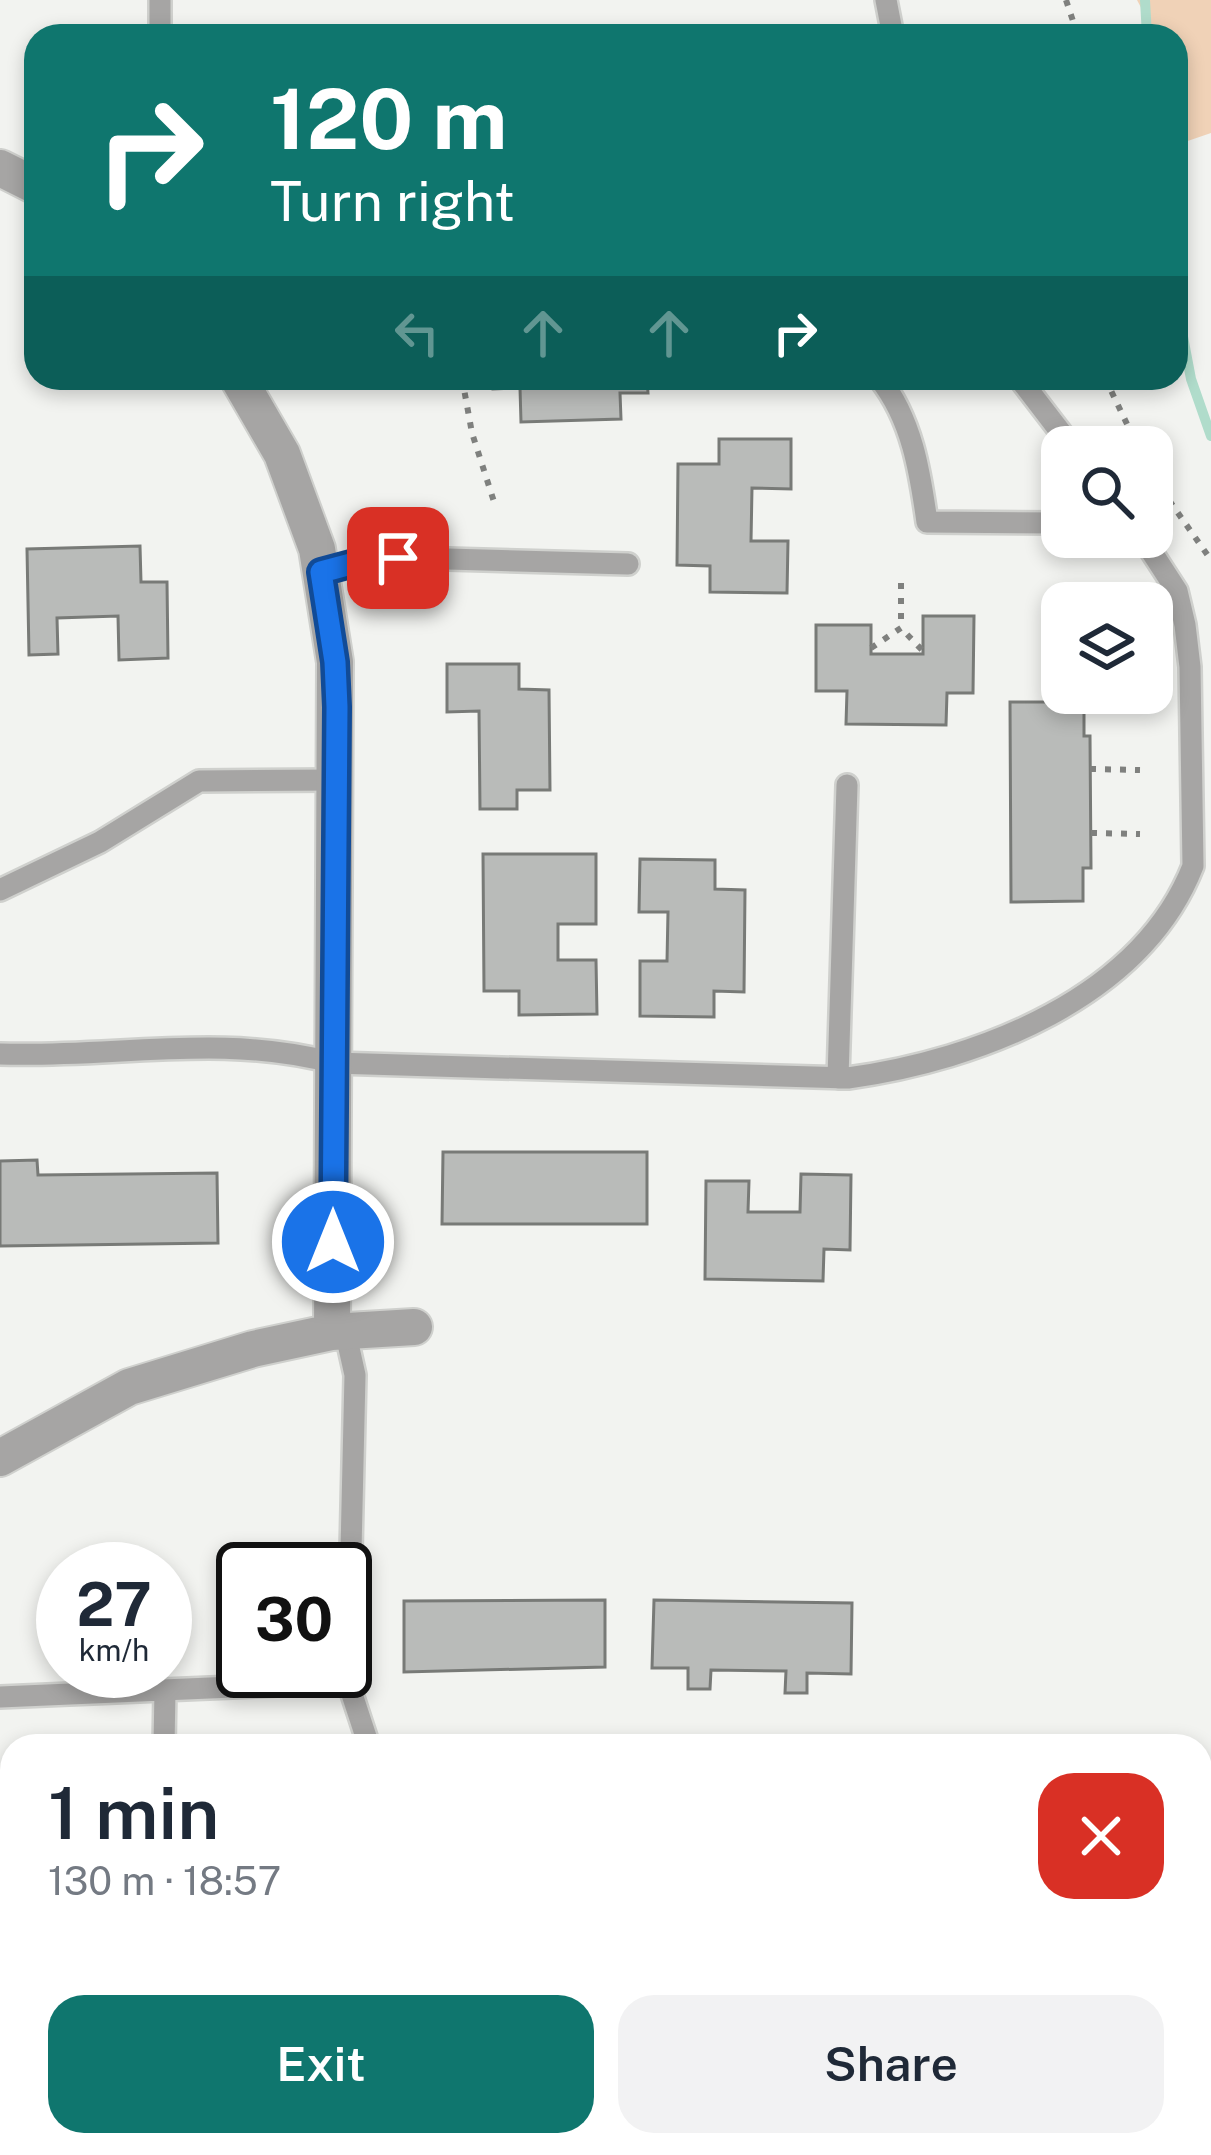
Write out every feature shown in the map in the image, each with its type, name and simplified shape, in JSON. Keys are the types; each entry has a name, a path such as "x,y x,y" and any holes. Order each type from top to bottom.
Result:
{"street":[{"path":"245,390 281,454 317,549 335,662 339,1331"},
{"path":"0,1458 129,1387 253,1349 339,1331 414,1327"}],"lane":[{"path":"889,390 912,444 927,522 1041,523"},
{"path":"1027,390 1056,426"},
{"path":"321,572 377,557 628,564"},
{"path":"0,1054 220,1046 285,1050 334,1063 838,1078 903,1071 1068,1006 1148,944 1182,894 1193,866 1190,668 1178,591 1156,558"},
{"path":"0,890 100,842 200,781 336,780"},
{"path":"838,1078 848,784"},
{"path":"339,1331 355,1376 351,1542"},
{"path":"0,1697 36,1695"},
{"path":"164,1734 165,1698"},
{"path":"353,1698 365,1734"}],"path":[{"path":"463,390 496,508"},
{"path":"1111,390 1128,426"},
{"path":"1173,506 1211,560"},
{"path":"901,583 901,628 922,650"},
{"path":"871,648 901,628"},
{"path":"1090,769 1140,770"},
{"path":"1091,833 1140,835"}],"shaded area":[{"path":"1137,0 1211,0 1211,133 1188,141 1188,24 1150,24"}],"building":[{"path":"520,390 648,390 620,393 621,419 521,422"},
{"path":"719,439 791,439 791,489 752,488 751,541 788,541 787,593 710,592 710,566 677,565 678,464 719,464"},
{"path":"140,546 141,582 167,582 168,658 119,660 118,616 57,618 58,654 29,655 27,549"},
{"path":"923,616 974,616 973,693 947,693 946,725 846,724 847,691 816,691 816,625 871,625 871,654 923,654"},
{"path":"447,664 519,664 519,689 549,690 550,790 517,790 517,809 480,809 479,711 447,712"},
{"path":"1010,702 1041,702 1041,714 1084,714 1084,736 1090,736 1091,868 1083,868 1083,901 1011,902"},
{"path":"483,854 596,854 596,924 558,924 558,960 596,960 597,1014 519,1015 519,991 484,991"},
{"path":"640,859 715,860 715,889 745,890 744,992 714,991 714,1017 640,1016 640,961 667,961 668,912 639,912"},
{"path":"443,1152 647,1152 647,1224 442,1224"},
{"path":"37,1160 38,1175 217,1173 218,1243 0,1246 0,1161"},
{"path":"801,1174 851,1175 850,1250 824,1249 823,1281 705,1279 706,1181 749,1181 748,1212 800,1212"},
{"path":"605,1600 605,1667 404,1672 404,1601"},
{"path":"654,1600 852,1603 851,1674 807,1673 807,1693 785,1693 786,1671 711,1670 710,1689 688,1689 688,1668 652,1668"}],"waterway":[{"path":"1145,0 1146,24"},
{"path":"1188,363 1211,436"}],"route":[{"path":"333,1242 337,707 321,572 377,557 398,558"}]}
